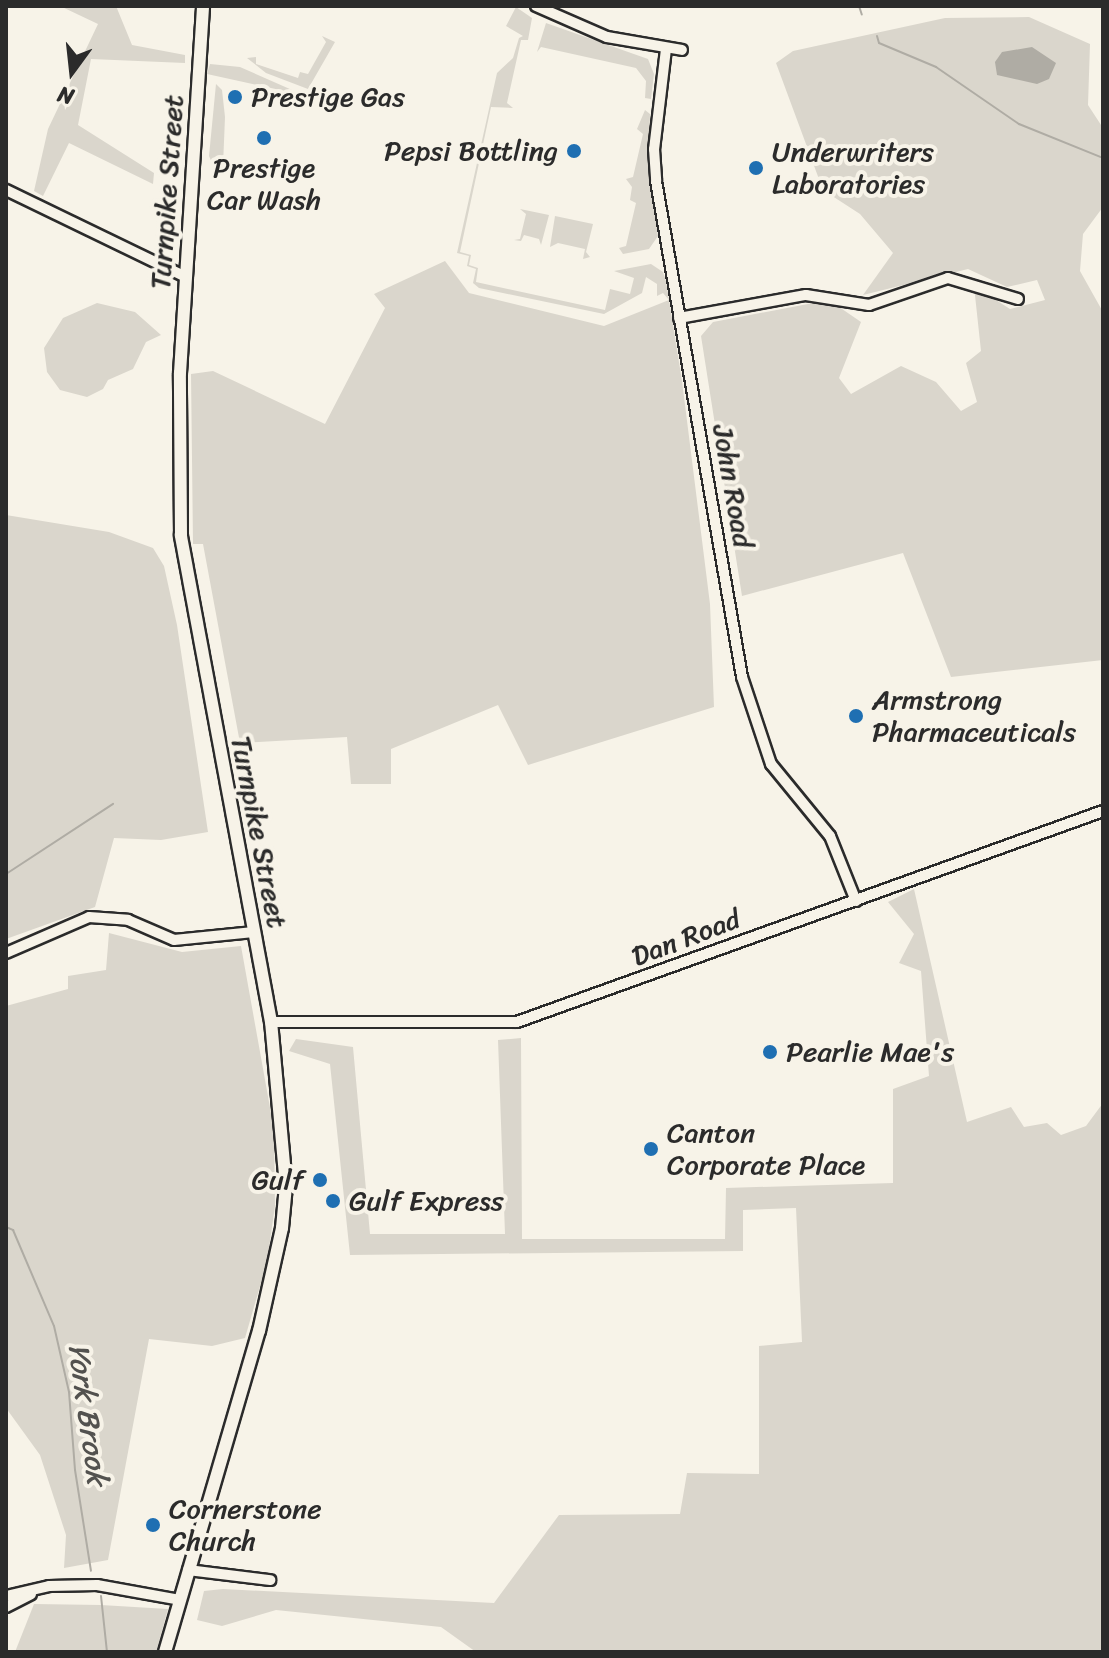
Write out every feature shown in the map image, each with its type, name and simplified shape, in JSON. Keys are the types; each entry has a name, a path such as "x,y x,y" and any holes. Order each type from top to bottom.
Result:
{"main road":[{"name":"Turnpike Street","path":"165,1652 259,1331 282,1228 286,1158 271,1022 181,535 177,458 203,6"}],"street":[{"path":"536,6 607,37 682,50"},
{"name":"John Road","path":"666,49 654,160 749,709 771,764 830,836 856,901"},
{"path":"6,190 186,277"},
{"path":"679,318 812,294 869,305 948,278 1018,299"},
{"name":"Dan Road","path":"271,1022 517,1022 1103,811"},
{"path":"6,953 89,917 128,920 174,940 254,932"},
{"path":"188,1570 270,1580"},
{"path":"6,1596 97,1585 180,1600"},
{"path":"6,1607 36,1591"}],"shaded area":[{"path":"60,6 116,6 132,45 185,55 185,63 91,59 78,125 154,173 153,184 69,143 43,196 34,191 48,129 98,24"},
{"path":"516,7 532,18 528,40 521,40 507,103 513,108 491,107 460,252 471,255 469,265 478,268 476,282 605,310 610,289 630,294 634,278 614,271 651,264 663,272 666,281 682,381 710,604 714,707 528,765 498,705 391,749 391,784 351,784 347,737 240,743 203,544 193,544 191,374 213,371 325,424 385,308 374,294 445,261 469,293 604,326 669,300 663,293 657,296 657,284 646,277 642,293 604,314 479,288 473,283 476,269 467,266 469,256 457,253 497,73 513,58 519,38 523,36 506,26"},
{"path":"1029,17 1090,44 1088,105 1103,128 1103,207 1083,234 1080,271 1103,312 1103,660 951,677 903,553 742,596 701,336 713,322 829,300 861,322 839,378 851,394 901,366 936,382 961,411 977,402 966,363 981,351 974,286 1010,309 1045,300 1037,280 1007,287 968,269 863,295 893,253 860,214 823,190 776,63 793,51 945,18"},
{"path":"546,23 648,59 654,74 651,99 645,98 646,81 636,68 541,47 537,52"},
{"path":"322,36 335,42 308,89 266,73 247,58 256,57 256,64 298,78 300,72 308,74 326,42"},
{"path":"1032,47 1056,63 1049,79 1037,84 997,75 995,62 1002,52"},
{"path":"210,64 240,67 308,97 306,104 280,90 207,74"},
{"path":"216,84 222,90 225,117 223,166 213,165 209,156"},
{"path":"645,110 650,114 648,165 658,236 649,249 623,254 619,248 626,246 636,203 630,200 632,187 626,179 633,177 643,134 637,129"},
{"path":"520,209 549,215 541,245 539,239 524,235 521,241 514,240 520,239 526,214"},
{"path":"555,216 593,224 586,252 590,257 583,259 585,249 558,243 550,247"},
{"path":"97,303 135,312 161,335 146,342 133,369 108,380 103,389 87,397 60,390 47,372 44,348 63,318"},
{"path":"6,515 109,532 153,548 164,566 177,625 208,832 161,840 114,838 95,907 6,939"},
{"path":"914,889 967,1122 1011,1107 1024,1127 1047,1123 1061,1135 1086,1126 1103,1103 1103,1652 476,1652 441,1627 276,1610 222,1626 197,1620 204,1591 223,1589 494,1603 559,1515 680,1514 687,1473 759,1474 759,1346 802,1342 796,1208 743,1210 743,1251 350,1255 330,1064 289,1051 296,1039 353,1047 370,1234 505,1234 498,1040 521,1038 522,1239 725,1239 726,1188 893,1183 893,1089 929,1076 921,971 899,963 914,934 888,902"},
{"path":"109,933 182,952 241,946 274,1130 275,1206 267,1262 245,1338 212,1346 149,1339 108,1560 64,1568 66,1535 40,1455 6,1408 6,1006 68,989 68,976 106,970"},
{"path":"34,1604 168,1609 156,1652 15,1652"}],"waterway":[{"path":"859,6 862,15"},
{"path":"877,36 879,43 936,67 1019,124 1103,158"},
{"name":"York Brook","path":"6,874 113,804"},
{"name":"York Brook","path":"6,1227 13,1230 54,1326 69,1392 75,1470 91,1571"},
{"name":"York Brook","path":"101,1596 107,1652"}],"place":[{"name":"Prestige Gas","path":"235,97"},
{"name":"Prestige Car Wash","path":"264,138"},
{"name":"Pepsi Bottling","path":"574,151"},
{"name":"Underwriters Laboratories","path":"756,168"},
{"name":"Armstrong Pharmaceuticals","path":"856,716"},
{"name":"Pearlie Mae's","path":"770,1052"},
{"name":"Canton Corporate Place","path":"651,1149"},
{"name":"Gulf","path":"320,1180"},
{"name":"Gulf Express","path":"333,1201"},
{"name":"Cornerstone Church","path":"153,1525"}]}
